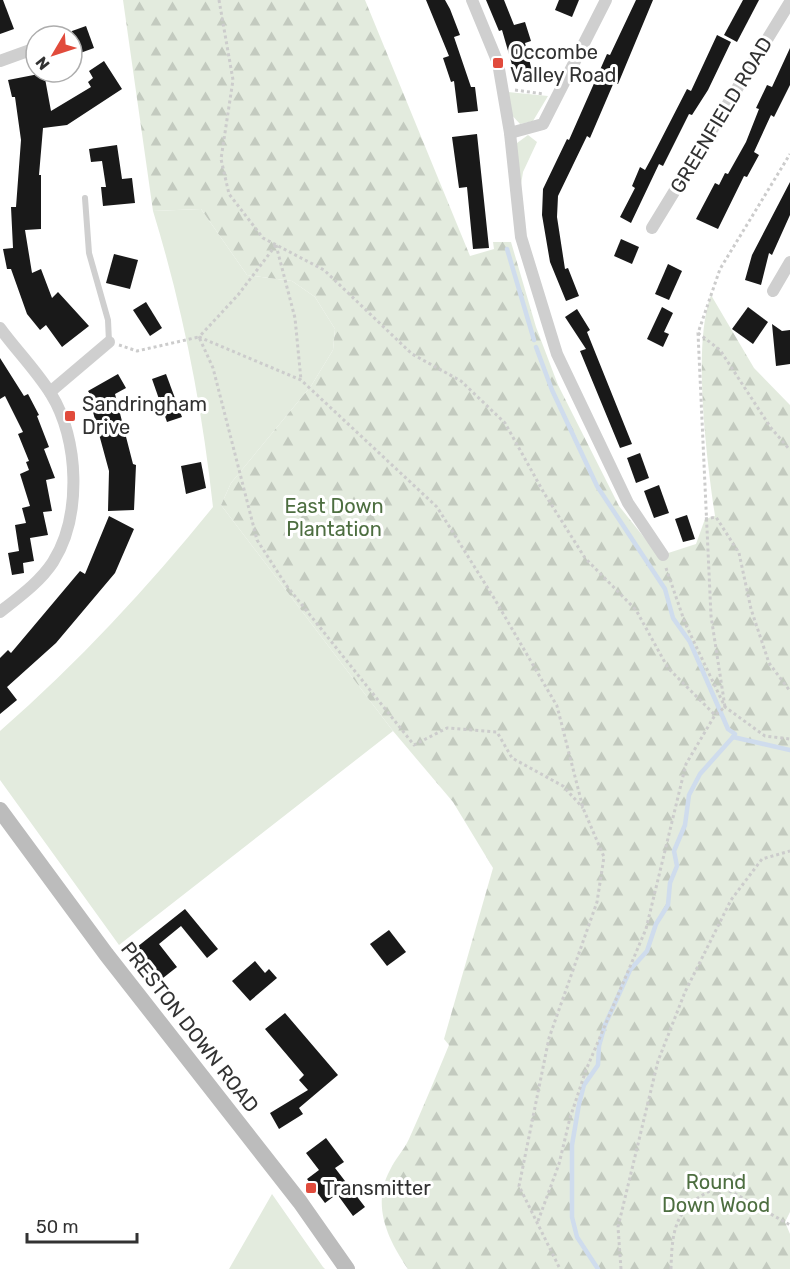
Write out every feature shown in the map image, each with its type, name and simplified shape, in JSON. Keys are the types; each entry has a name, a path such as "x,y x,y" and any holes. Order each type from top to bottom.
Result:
{"street":[{"path":"472,0 498,63 510,134 521,237 557,354 628,502 663,555"},
{"path":"510,134 543,124 606,0"},
{"name":"GREENFIELD ROAD","path":"652,228 790,2"},
{"path":"0,60 24,52"},
{"path":"773,291 790,262"},
{"path":"0,328 50,392 62,418 75,482 66,536 53,562 30,588 0,612"},
{"path":"50,392 109,342"},
{"name":"PRESTON DOWN ROAD","path":"0,810 106,954 300,1203 347,1269"}],"lane":[{"path":"85,198 90,253 108,320 109,342"}],"path":[{"path":"219,0 233,80 221,159 229,194 263,238 324,270 411,354 461,381 505,423 585,558 636,610 668,668 715,715"},
{"path":"512,90 543,94"},
{"path":"725,707 711,616 698,333 720,269 790,154"},
{"path":"109,342 137,351 199,337 238,296 276,245"},
{"path":"276,245 295,318 301,380"},
{"path":"698,333 720,350 771,428 790,450"},
{"path":"199,337 301,380 436,507 494,598 557,706 583,808 604,857 597,902 549,1038 527,1136 519,1186 523,1199 538,1222 560,1269"},
{"path":"199,337 213,368 256,540 286,585 399,729 414,745 447,728 497,732 512,758 563,786 583,808"},
{"path":"705,519 716,517 739,553 751,609 770,663 790,690"},
{"path":"663,555 685,623 725,707 765,736 790,739"},
{"path":"538,1222 559,1164 570,1118 586,1070 645,929 686,764 715,715 725,707"},
{"path":"621,1269 618,1227 658,1061 685,992 731,900 762,859 790,851"},
{"path":"671,1269 672,1238 681,1212 700,1195 718,1187 734,1193 790,1225"}],"green space":[{"path":"123,0 365,0 470,256 494,249 493,242 511,242 536,327 558,385 619,506 659,556 696,544 705,519 715,516 705,435 702,373 705,317 711,295 754,368 790,405 790,1212 785,1222 790,1234 790,1269 408,1269 394,1246 384,1222 382,1196 384,1183 409,1139 449,1045 444,1039 493,868 453,802 393,731 221,505 231,483 311,386 333,350 335,329 315,297 292,281 247,275 201,209 153,211"},
{"path":"507,92 548,96 533,121 520,124 509,112"},
{"path":"528,135 537,142 523,172 520,191 513,146"},
{"path":"201,209 247,275 292,281 315,297 335,329 333,350 311,386 231,483 221,505 393,731 119,945 0,780 0,731 57,679 111,624 213,507 190,358 153,211"},
{"path":"272,1194 323,1267 325,1269 229,1269"}],"building":[{"path":"0,0 3,0 14,29 0,34"},
{"path":"426,0 445,0 450,9 460,35 454,37 471,87 475,87 478,111 458,113 454,81 451,82 443,58 449,56"},
{"path":"486,0 504,0 514,25 525,22 531,41 525,43 532,71 515,75 502,30 499,31"},
{"path":"559,0 579,0 572,17 555,10"},
{"path":"636,0 653,0 618,84 614,82 590,138 587,136 558,196 557,217 565,269 568,268 579,296 566,301 550,262 542,215 543,189 567,139 569,140 607,54 610,55"},
{"path":"743,0 759,0 737,42 724,35"},
{"path":"86,26 94,48 84,52 84,27"},
{"path":"717,35 731,42 708,90 692,115 689,114 663,166 659,164 631,223 620,217 635,188 632,186 640,167 645,170 687,89 691,91"},
{"path":"790,48 790,85 774,117 771,115 754,152 759,155 747,177 744,176 718,229 696,219 715,183 719,185 725,173 728,174 746,142 759,109 756,108 767,85 772,87"},
{"path":"104,61 122,89 67,125 43,128 39,175 41,175 41,229 25,230 32,273 41,269 52,298 58,292 89,326 62,347 46,325 40,330 27,314 11,269 7,269 3,249 13,248 11,207 16,207 21,140 15,97 12,97 8,80 24,77 24,84 46,84 51,111 91,87 88,82 93,78 89,71"},
{"path":"477,134 489,248 473,249 467,187 459,188 452,137"},
{"path":"117,145 122,179 132,178 135,203 103,206 101,187 106,187 102,161 91,162 89,149"},
{"path":"790,182 790,215 772,255 769,253 761,285 745,280 752,255"},
{"path":"621,239 639,247 632,264 614,256"},
{"path":"114,254 138,260 130,289 106,283"},
{"path":"668,264 682,271 669,300 655,294"},
{"path":"146,302 162,328 150,336 133,310"},
{"path":"662,307 673,313 664,332 669,334 663,347 647,339"},
{"path":"748,307 768,322 753,344 732,329"},
{"path":"577,309 590,330 587,332 632,444 620,448 580,351 586,349 565,317"},
{"path":"772,324 782,331 790,330 790,364 776,366"},
{"path":"0,358 24,396 28,394 39,415 37,416 49,447 44,449 55,478 46,480 52,511 43,512 48,535 30,538 34,561 23,563 24,573 12,575 8,553 19,551 15,525 26,523 22,508 30,506 20,474 29,470 26,462 29,461 18,434 23,432 5,396 0,399"},
{"path":"118,374 126,388 115,394 133,464 136,465 134,510 108,511 109,471 93,412 100,410 88,391"},
{"path":"166,374 182,417 167,422 152,379"},
{"path":"640,453 649,478 636,483 627,458"},
{"path":"201,462 206,488 186,494 181,466"},
{"path":"659,485 669,513 654,518 644,491"},
{"path":"687,515 695,539 683,542 675,519"},
{"path":"109,516 134,529 115,573 56,643 7,687 17,700 0,714 0,658 8,650 11,653 80,571 85,574"},
{"path":"185,909 218,949 207,958 181,926 159,944 177,967 163,978 137,947"},
{"path":"389,930 406,952 387,966 370,944"},
{"path":"255,961 265,973 269,969 277,978 250,1001 232,981"},
{"path":"285,1013 338,1075 299,1108 303,1114 279,1129 270,1113 308,1090 299,1080 304,1075 265,1029"},
{"path":"326,1138 344,1162 335,1168 365,1207 353,1216 337,1194 325,1203 307,1179 319,1170 306,1153"}],"waterway":[{"path":"507,249 534,340"},
{"path":"536,347 552,390 597,486 665,589 673,618 690,642 728,729 735,734 733,737"},
{"path":"733,737 790,750"},
{"path":"598,1269 577,1237 572,1217 572,1145 579,1104 584,1085 598,1065 599,1046 605,1025 630,970 647,951 656,924 668,905 670,883 677,866 674,851 685,825 689,795 700,774 733,737"}],"place":[{"name":"Occombe Valley Road","path":"498,63"},
{"name":"Sandringham Drive","path":"70,416"},
{"name":"Transmitter","path":"311,1188"}],"park label":[{"name":"East Down Plantation","path":"334,518"},
{"name":"Round Down Wood","path":"716,1194"}]}
